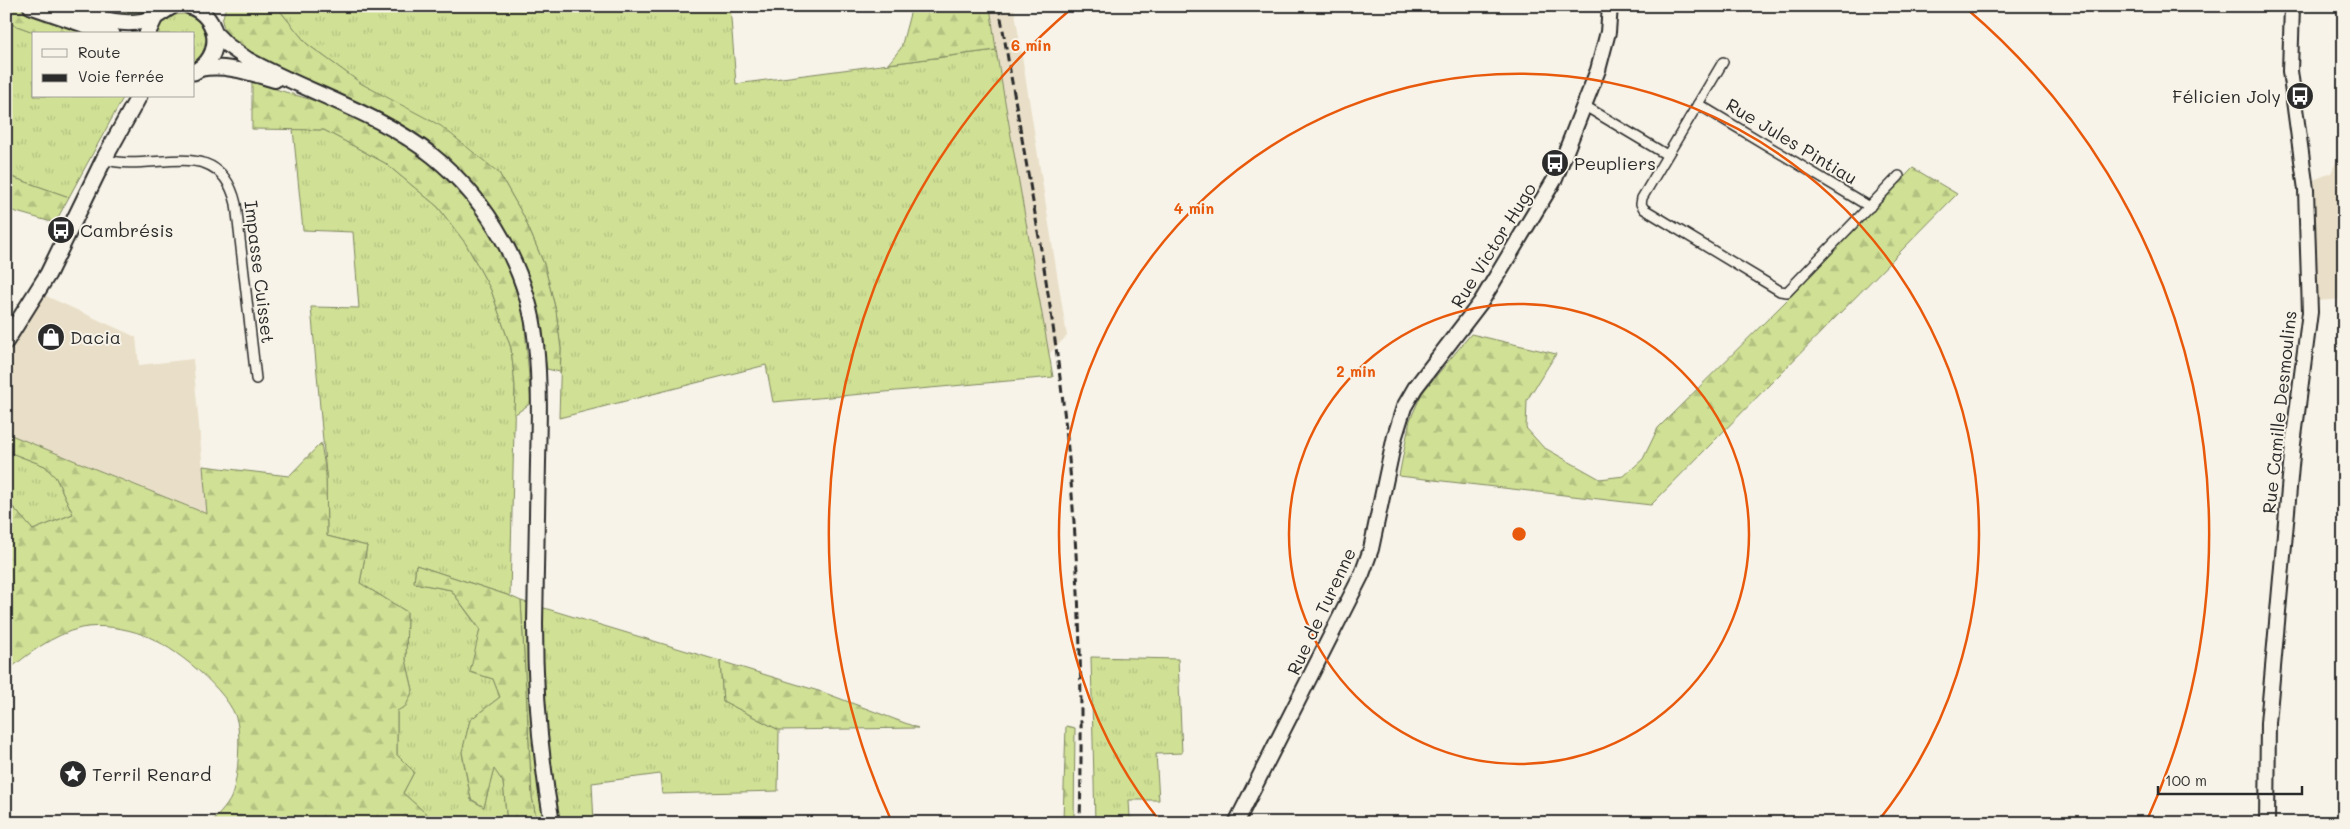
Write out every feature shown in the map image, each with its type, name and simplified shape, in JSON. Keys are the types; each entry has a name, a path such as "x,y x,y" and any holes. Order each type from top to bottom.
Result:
{"main road":[{"path":"31,6 106,32"},
{"path":"63,6 121,22 142,21 155,17 172,6"},
{"path":"190,6 204,14 214,29"},
{"path":"197,70 210,59 214,51 216,6"},
{"path":"148,32 155,17"},
{"path":"6,341 48,274 104,159 139,98"},
{"path":"128,119 144,98"}],"street":[{"name":"Rue Victor Hugo","path":"1460,331 1488,292 1550,188 1585,106 1602,56 1610,6"},
{"name":"Rue Camille Desmoulins","path":"2268,823 2268,723 2293,444 2310,312 2306,190 2290,71 2292,6"},
{"path":"214,29 227,45 247,59 393,128 423,148 447,168 474,198 493,223 508,249 525,291 535,333 539,380 535,661 541,752 552,823"},
{"path":"1723,62 1642,198 1641,204 1644,209 1784,292 1790,290 1898,176"},
{"path":"197,70 217,66 231,68 318,94"},
{"name":"Rue Jules Pintiau","path":"1698,104 1870,206"},
{"path":"1585,106 1667,155"},
{"name":"Impasse Cuisset","path":"104,159 128,164 191,159 216,170 227,181 236,204 256,379"},
{"name":"Rue de Turenne","path":"1236,823 1362,574 1371,549 1395,436 1404,407 1415,388 1460,331"}],"shaded area":[{"path":"988,6 1014,6 1067,336 1047,356"},
{"path":"2344,146 2344,299 2317,301 2308,182 2331,173"},
{"path":"44,295 136,337 139,365 193,359 207,514 6,433 6,353"}],"green space":[{"path":"6,6 16,6 82,32 34,32 6,22"},
{"path":"90,6 159,6 135,14"},
{"path":"226,6 276,6 307,44 362,84 441,126 499,173 523,215 544,264 556,311 561,349 560,372 547,369 537,313 522,261 492,214 427,144 385,117 280,70 239,46 226,35 222,21"},
{"path":"276,6 730,6 736,84 996,50 1053,377 773,402 766,365 559,418 561,349 556,311 544,264 523,215 499,173 362,84 307,44"},
{"path":"912,6 990,6 996,50 888,64 901,48"},
{"path":"184,14 192,17 203,28 206,42 200,56 195,61 195,32 157,32 166,19 174,15"},
{"path":"6,22 34,32 32,98 123,98 69,197 6,175"},
{"path":"252,82 332,106 386,134 432,163 478,213 507,263 524,315 531,403 514,415 515,386 511,348 491,290 466,244 438,207 385,163 324,130 252,129"},
{"path":"293,129 324,130 385,163 438,207 466,244 491,290 511,348 515,386 510,596 416,565 414,583 451,590 480,630 471,672 493,679 500,697 470,720 462,753 471,800 484,807 494,768 503,782 507,823 432,823 432,819 403,793 414,772 397,755 397,711 413,690 406,660 407,612 360,583 367,546 327,536 326,474 311,307 359,308 353,232 303,230"},
{"path":"1913,168 1957,194 1651,505 1399,476 1410,420 1422,393 1471,334 1556,354 1527,400 1526,428 1543,447 1600,479 1624,476 1643,459 1658,428 1785,302"},
{"path":"6,175 69,197 55,223 6,209"},
{"path":"6,433 207,514 203,466 289,476 321,443 326,474 327,536 367,546 360,583 407,612 406,660 413,690 406,706 397,711 397,755 414,772 403,793 432,819 432,823 211,823 227,805 232,796 238,756 239,737 237,721 232,709 223,696 198,670 169,648 144,635 112,627 96,626 81,628 50,640 6,672 6,499 33,530 73,514 56,478 45,466 6,451"},
{"path":"6,451 45,466 56,478 73,514 33,530 6,499"},
{"path":"416,565 521,601 532,797 537,823 507,823 503,782 494,769 484,807 471,799 462,752 470,720 500,697 493,679 470,672 480,629 451,590 414,583"},
{"path":"521,601 720,661 723,701 779,730 778,791 662,794 660,774 592,783 594,823 537,823 532,797"},
{"path":"1091,657 1178,659 1182,753 1156,754 1159,800 1129,800 1130,818 1185,820 1185,823 1095,823"},
{"path":"720,661 825,693 918,728 779,730 723,701"},
{"path":"1066,726 1075,728 1074,823 1032,823 1063,820"}],"railway":[{"path":"999,6 1056,345 1069,459 1080,641 1080,823"}],"place":[{"name":"Félicien Joly","path":"2300,96"},
{"name":"Peupliers","path":"1555,163"},
{"name":"Cambrésis","path":"61,230"},
{"name":"Dacia","path":"51,337"},
{"name":"Terril Renard","path":"73,774"}]}
